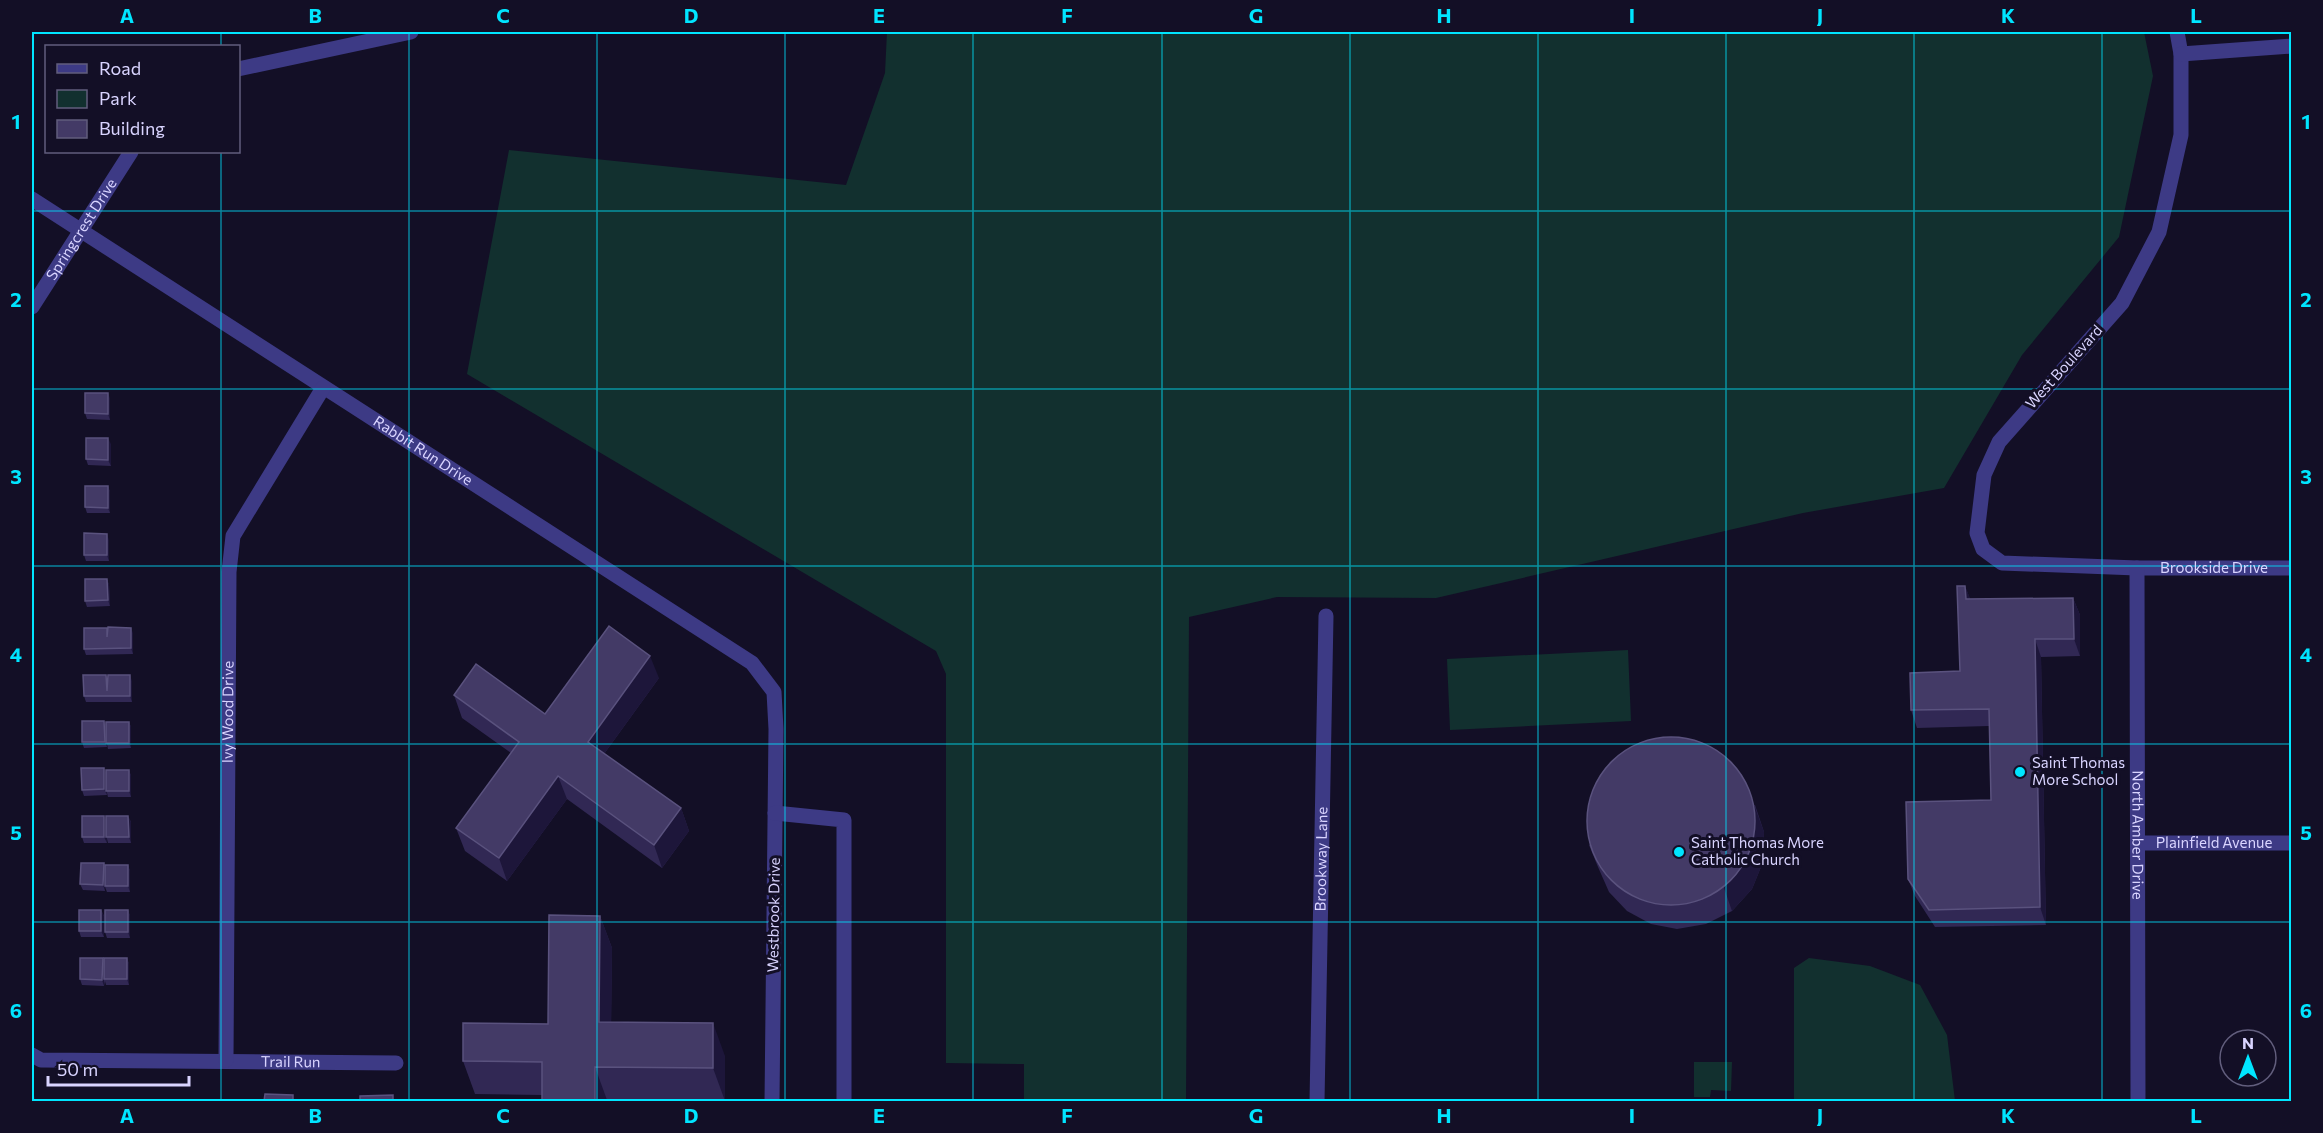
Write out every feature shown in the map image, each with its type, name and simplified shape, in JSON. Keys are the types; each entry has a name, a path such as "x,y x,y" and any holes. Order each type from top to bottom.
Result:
{"street":[{"path":"240,69 411,32"},
{"name":"West Boulevard","path":"2137,568 2002,563 1983,549 1977,533 1978,513 1984,475 1999,442 2122,303 2159,232 2181,135 2181,54 2177,32"},
{"path":"2181,54 2292,46"},
{"name":"Springcrest Drive","path":"32,307 129,153"},
{"name":"Rabbit Run Drive","path":"32,199 752,663 774,692 776,729"},
{"name":"Ivy Wood Drive","path":"226,1060 229,572 233,536 323,388"},
{"name":"Brookside Drive","path":"2137,568 2292,568"},
{"name":"North Amber Drive","path":"2137,568 2138,1101"},
{"name":"Brookway Lane","path":"1317,1101 1326,616"},
{"name":"Westbrook Drive","path":"772,1101 776,729"},
{"path":"775,813 844,820 844,1101"},
{"name":"Plainfield Avenue","path":"2138,843 2292,843"},
{"name":"Trail Run","path":"36,1058 396,1062"}],"green space":[{"path":"887,32 2144,32 2153,76 2119,237 2022,355 1944,488 1803,513 1436,598 1277,597 1189,617 1186,1101 1024,1102 1024,1064 946,1063 946,674 936,651 467,374 509,150 846,185 885,73"},
{"path":"1628,650 1631,721 1450,730 1447,659"},
{"path":"1809,958 1870,966 1920,985 1947,1035 1955,1101 1794,1101 1794,968"},
{"path":"1694,1062 1732,1062 1731,1091 1711,1090 1710,1097 1694,1097"}],"building":[{"path":"85,393 108,393 108,414 85,413"},
{"path":"86,438 108,438 108,460 86,459"},
{"path":"85,486 108,486 108,508 85,507"},
{"path":"84,533 107,534 107,555 84,555"},
{"path":"85,579 107,579 108,600 85,601"},
{"name":"Saint Thomas More School","path":"1957,586 1965,586 1966,599 2073,598 2074,639 2035,639 2040,907 1929,910 1908,879 1906,802 1991,800 1989,709 1911,710 1910,673 1960,671"},
{"path":"609,626 650,656 588,742 681,808 654,845 558,776 499,858 456,828 519,742 454,695 476,664 545,714"},
{"path":"108,627 131,628 131,648 84,649 84,628 107,628 107,637"},
{"path":"83,675 106,675 107,691 108,675 130,675 130,696 84,696"},
{"path":"82,721 104,721 105,742 82,742"},
{"path":"106,722 129,722 129,743 106,743"},
{"name":"Saint Thomas More Catholic Church","path":"1671,737 1703,743 1718,751 1730,762 1741,774 1749,789 1755,821 1749,853 1741,868 1730,880 1718,891 1703,899 1671,905 1639,899 1624,891 1612,880 1601,868 1593,853 1587,821 1593,789 1601,774 1612,762 1624,751 1639,743"},
{"path":"81,768 104,768 104,789 82,790"},
{"path":"106,770 129,770 129,791 106,791"},
{"path":"82,816 104,816 104,837 82,837"},
{"path":"106,816 128,816 129,837 106,837"},
{"path":"81,863 104,863 103,885 80,884"},
{"path":"105,865 128,865 128,886 105,886"},
{"path":"79,910 101,910 101,931 79,931"},
{"path":"105,910 128,910 128,932 105,932"},
{"path":"549,915 600,916 599,1022 713,1023 713,1068 595,1067 595,1101 542,1101 542,1062 463,1061 463,1023 548,1024"},
{"path":"80,958 103,958 102,980 80,979"},
{"path":"104,958 127,958 127,979 104,979"},
{"path":"265,1094 293,1095 293,1101 264,1101"},
{"path":"393,1095 393,1101 360,1101 360,1096"}],"place":[{"name":"Saint Thomas More School","path":"2020,772"},
{"name":"Saint Thomas More Catholic Church","path":"1679,852"}]}
